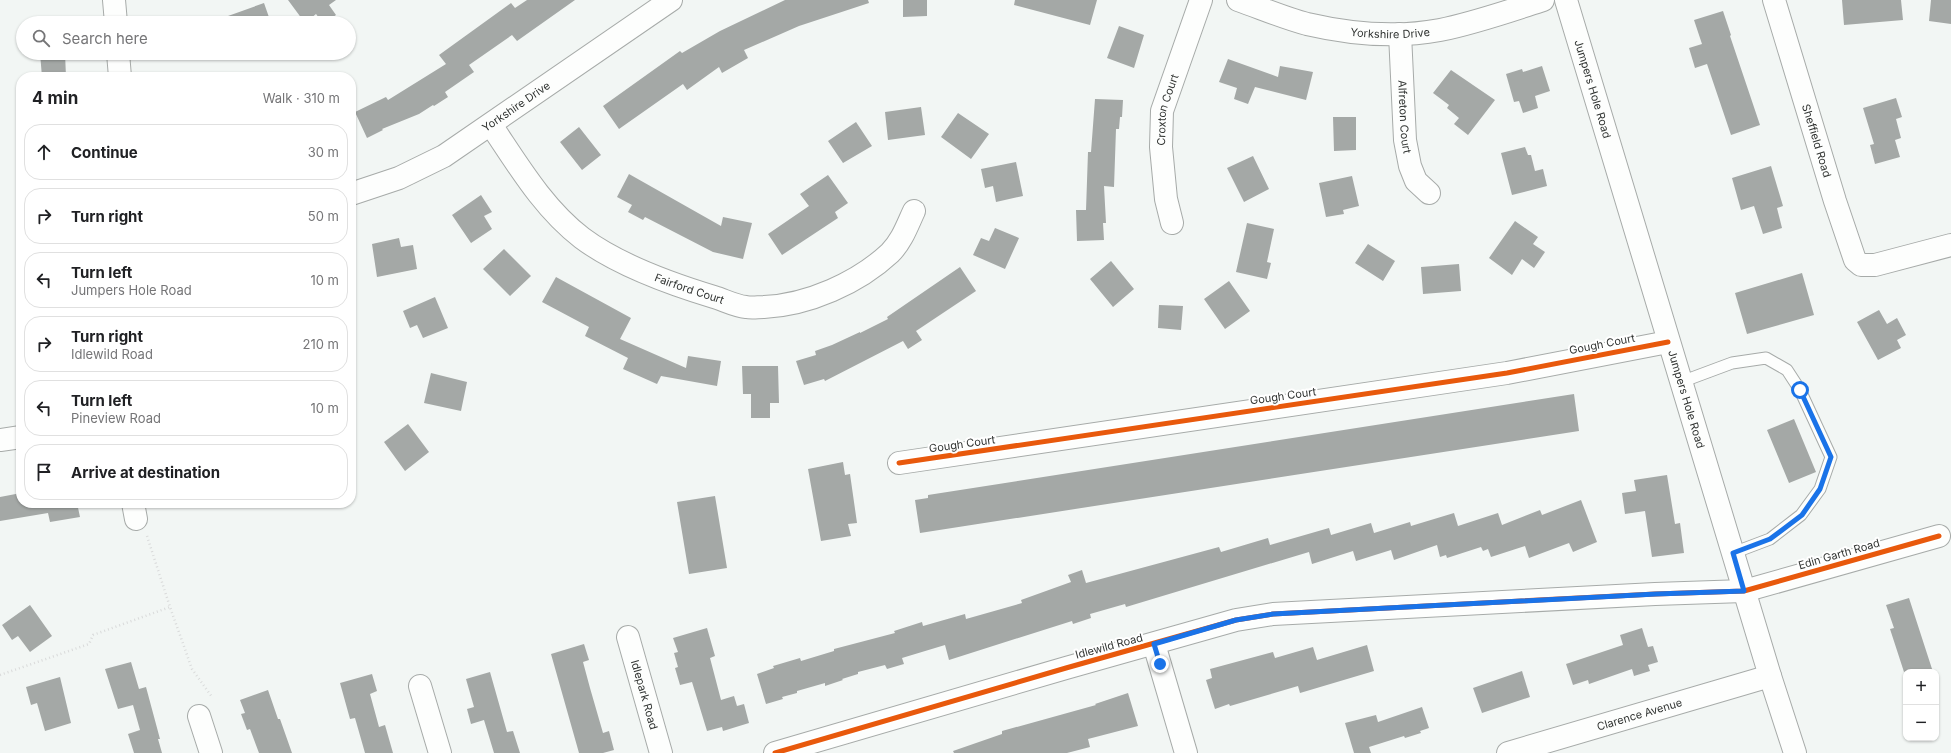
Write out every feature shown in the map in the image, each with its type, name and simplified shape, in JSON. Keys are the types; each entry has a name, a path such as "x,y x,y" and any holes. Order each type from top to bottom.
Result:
{"street":[{"path":"114,0 115,16"},
{"name":"Yorkshire Drive","path":"356,192 399,178 444,156 671,0"},
{"name":"Croxton Court","path":"1172,223 1166,199 1161,147 1162,111 1201,0"},
{"name":"Yorkshire Drive","path":"1238,0 1306,24 1353,32 1400,34 1453,27 1543,0"},
{"name":"Jumpers Hole Road","path":"1566,0 1668,342 1795,753"},
{"name":"Sheffield Road","path":"1774,0 1855,260 1861,265 1875,265 1951,245"},
{"name":"Alfreton Court","path":"1400,34 1405,140 1410,166 1416,180 1428,193"},
{"path":"119,60 120,72"},
{"name":"Fairford Court","path":"491,125 540,196 559,218 582,238 603,252 671,284 746,307 778,306 809,300 830,292 875,265 890,253 902,238 914,211"},
{"name":"Gough Court","path":"899,463 1507,373 1668,342"},
{"path":"0,440 16,438"},
{"name":"Edin Garth Road","path":"1744,591 1939,536"},
{"name":"Idlewild Road","path":"775,753 838,744 1066,668 1236,620 1273,614 1648,594 1744,591"},
{"name":"Idlepark Road","path":"628,637 662,753"},
{"path":"1154,644 1186,753"},
{"name":"Clarence Avenue","path":"1508,753 1770,676"},
{"path":"420,686 440,753"},
{"path":"199,716 211,753"}],"lane":[{"path":"1681,382 1732,363 1766,358 1787,370 1800,390 1831,457 1820,489 1802,515 1770,539 1733,553"}],"path":[{"path":"134,511 152,524 147,536 170,607 192,669 212,697"},
{"path":"0,675 89,644 93,634 170,607"}],"building":[{"path":"288,0 336,0 329,5 336,15 335,16 318,16 316,14 314,16 300,16"},
{"path":"527,0 575,0 517,41 512,35 469,65 474,72 445,92 448,97 419,114 382,129 383,130 367,138 356,112 386,97 388,100 446,64 439,55 511,3 515,8"},
{"path":"785,0 868,0 869,3 799,26 744,50 748,58 722,73 719,67 687,90 683,84 619,129 603,106 680,51 682,53 720,31"},
{"path":"903,0 927,0 927,16 903,17"},
{"path":"1015,0 1097,0 1090,25 1014,5"},
{"path":"1842,0 1901,0 1903,20 1844,25"},
{"path":"1931,0 1951,0 1951,24 1929,21"},
{"path":"264,3 269,16 228,16"},
{"path":"1723,11 1760,125 1731,135 1707,64 1695,68 1689,48 1702,44 1694,20"},
{"path":"1119,26 1144,35 1134,68 1107,58"},
{"path":"1228,59 1278,77 1280,66 1313,72 1306,100 1255,87 1248,104 1234,99 1237,88 1219,82"},
{"path":"41,60 65,60 66,72 42,72"},
{"path":"1542,66 1550,91 1535,96 1538,108 1523,113 1519,101 1514,102 1506,74 1522,69 1523,72"},
{"path":"1451,70 1495,100 1468,135 1454,124 1459,118 1447,108 1449,105 1433,93"},
{"path":"1896,98 1902,117 1896,119 1901,138 1895,140 1900,157 1875,164 1870,145 1874,144 1863,108"},
{"path":"1095,99 1123,100 1122,117 1120,117 1119,129 1116,129 1114,187 1104,186 1106,223 1103,223 1104,240 1077,241 1076,210 1086,210 1088,152 1091,152"},
{"path":"921,107 925,135 888,140 885,112"},
{"path":"958,113 989,134 971,159 941,137"},
{"path":"1333,117 1356,117 1356,150 1334,151"},
{"path":"856,122 872,146 843,163 828,141"},
{"path":"579,127 601,155 582,170 560,142"},
{"path":"1525,147 1528,155 1531,155 1535,171 1543,169 1547,186 1512,195 1501,153"},
{"path":"1253,156 1269,189 1244,202 1227,168"},
{"path":"1016,162 1023,196 996,202 993,186 985,188 981,169"},
{"path":"1771,166 1783,206 1777,208 1782,228 1763,234 1754,206 1741,210 1732,178"},
{"path":"629,174 721,226 723,217 752,223 743,259 713,252 645,217 643,220 628,212 632,205 617,197"},
{"path":"828,175 848,203 835,212 838,218 782,255 768,234 809,206 800,194"},
{"path":"1352,176 1359,206 1343,210 1344,214 1326,217 1319,183"},
{"path":"481,195 492,212 484,216 492,229 471,243 452,215"},
{"path":"1515,221 1538,237 1533,244 1545,252 1534,268 1522,259 1512,275 1489,258"},
{"path":"1247,223 1274,229 1267,262 1271,263 1267,279 1236,272"},
{"path":"995,228 1019,238 1005,269 973,255 981,238 989,241"},
{"path":"399,238 401,247 413,245 417,269 377,277 372,244"},
{"path":"1368,244 1395,261 1383,281 1355,263"},
{"path":"504,249 531,276 510,296 483,269"},
{"path":"1111,261 1134,289 1113,307 1090,279"},
{"path":"1459,264 1461,291 1423,294 1421,267"},
{"path":"960,267 976,291 916,331 922,340 908,349 903,341 825,381 824,379 804,385 796,361 816,355 815,351 860,333 888,319 887,317"},
{"path":"1802,273 1814,315 1747,334 1735,293"},
{"path":"556,277 631,318 620,339 686,368 688,356 721,361 717,386 661,376 657,384 623,369 628,358 585,336 589,327 542,302"},
{"path":"1229,281 1250,311 1225,329 1204,299"},
{"path":"435,297 448,328 423,338 417,325 410,328 403,311"},
{"path":"1159,305 1183,306 1181,330 1158,328"},
{"path":"1879,310 1887,324 1897,318 1906,335 1897,340 1901,348 1878,360 1857,322"},
{"path":"742,366 778,366 779,403 770,403 770,418 751,418 751,394 743,394"},
{"path":"431,373 467,382 461,411 424,403"},
{"path":"1574,394 1579,431 920,533 915,500 928,498 928,495"},
{"path":"1794,419 1816,472 1789,483 1767,430"},
{"path":"408,424 429,452 405,471 384,442"},
{"path":"843,462 845,475 850,474 857,523 848,524 851,536 821,541 808,469"},
{"path":"1667,475 1675,524 1680,523 1684,553 1652,557 1645,511 1625,514 1622,493 1636,491 1634,480"},
{"path":"16,494 16,508 78,508 80,517 50,522 48,513 0,521 0,497"},
{"path":"715,496 727,568 689,574 677,502"},
{"path":"1581,500 1597,542 1573,552 1569,543 1529,558 1525,546 1491,557 1488,549 1483,551 1481,547 1447,558 1446,555 1440,557 1437,545 1394,560 1391,550 1356,561 1353,551 1312,564 1309,552 1126,607 1125,604 1090,614 1091,618 1073,624 1072,621 949,660 945,645 902,658 904,664 887,669 885,665 858,672 858,674 842,679 843,680 825,686 825,683 797,691 797,693 782,697 783,699 766,704 757,674 774,668 773,666 800,658 801,661 834,651 834,649 895,633 894,631 922,622 923,626 965,614 966,619 1022,603 1021,600 1071,582 1068,575 1082,570 1086,583 1219,547 1221,552 1268,538 1270,545 1329,528 1331,535 1371,523 1374,533 1410,522 1411,526 1454,513 1458,526 1498,513 1502,525 1540,510 1542,515"},
{"path":"1909,598 1932,669 1903,669 1890,629 1894,628 1886,605"},
{"path":"30,605 52,636 30,652 18,636 12,640 2,625"},
{"path":"707,628 715,656 710,658 721,700 734,696 737,706 744,704 749,723 723,731 722,727 707,731 692,682 680,685 675,668 678,667 674,653 678,652 673,638"},
{"path":"1642,628 1648,647 1653,646 1658,662 1648,665 1650,671 1634,676 1632,669 1589,684 1588,680 1573,685 1566,664 1623,645 1620,635"},
{"path":"584,644 589,660 583,662 590,688 603,733 609,731 614,750 603,753 579,753 551,654"},
{"path":"1367,645 1374,671 1300,693 1298,686 1215,709 1206,680 1212,678 1210,669 1273,652 1275,658 1313,647 1317,660"},
{"path":"131,662 139,689 146,687 160,739 158,739 162,753 134,753 128,734 140,730 133,705 118,709 105,669"},
{"path":"1522,671 1530,697 1482,713 1473,688"},
{"path":"490,672 507,732 513,731 520,753 494,753 484,720 471,724 467,709 474,707 466,679"},
{"path":"372,674 377,691 370,694 379,727 385,725 393,753 365,753 355,718 350,719 340,683"},
{"path":"60,677 71,723 45,731 37,703 31,705 26,687"},
{"path":"268,690 292,753 259,753 250,729 247,730 241,714 245,713 240,700"},
{"path":"1128,693 1138,726 1088,739 1090,747 1067,753 954,753 953,751 1002,734 1002,731 1096,705 1095,704"},
{"path":"1422,707 1429,728 1420,731 1421,733 1405,738 1404,736 1369,747 1371,753 1354,753 1345,723 1376,715 1378,722"}],"cycle path":[{"path":"899,463 1507,373 1668,342"},
{"path":"775,753 1236,620 1273,614 1655,594 1744,591 1939,536"}],"route":[{"path":"1160,664 1154,644 1236,620 1273,614 1656,594 1744,591 1733,553 1770,539 1802,515 1820,489 1831,457 1800,390"}]}
